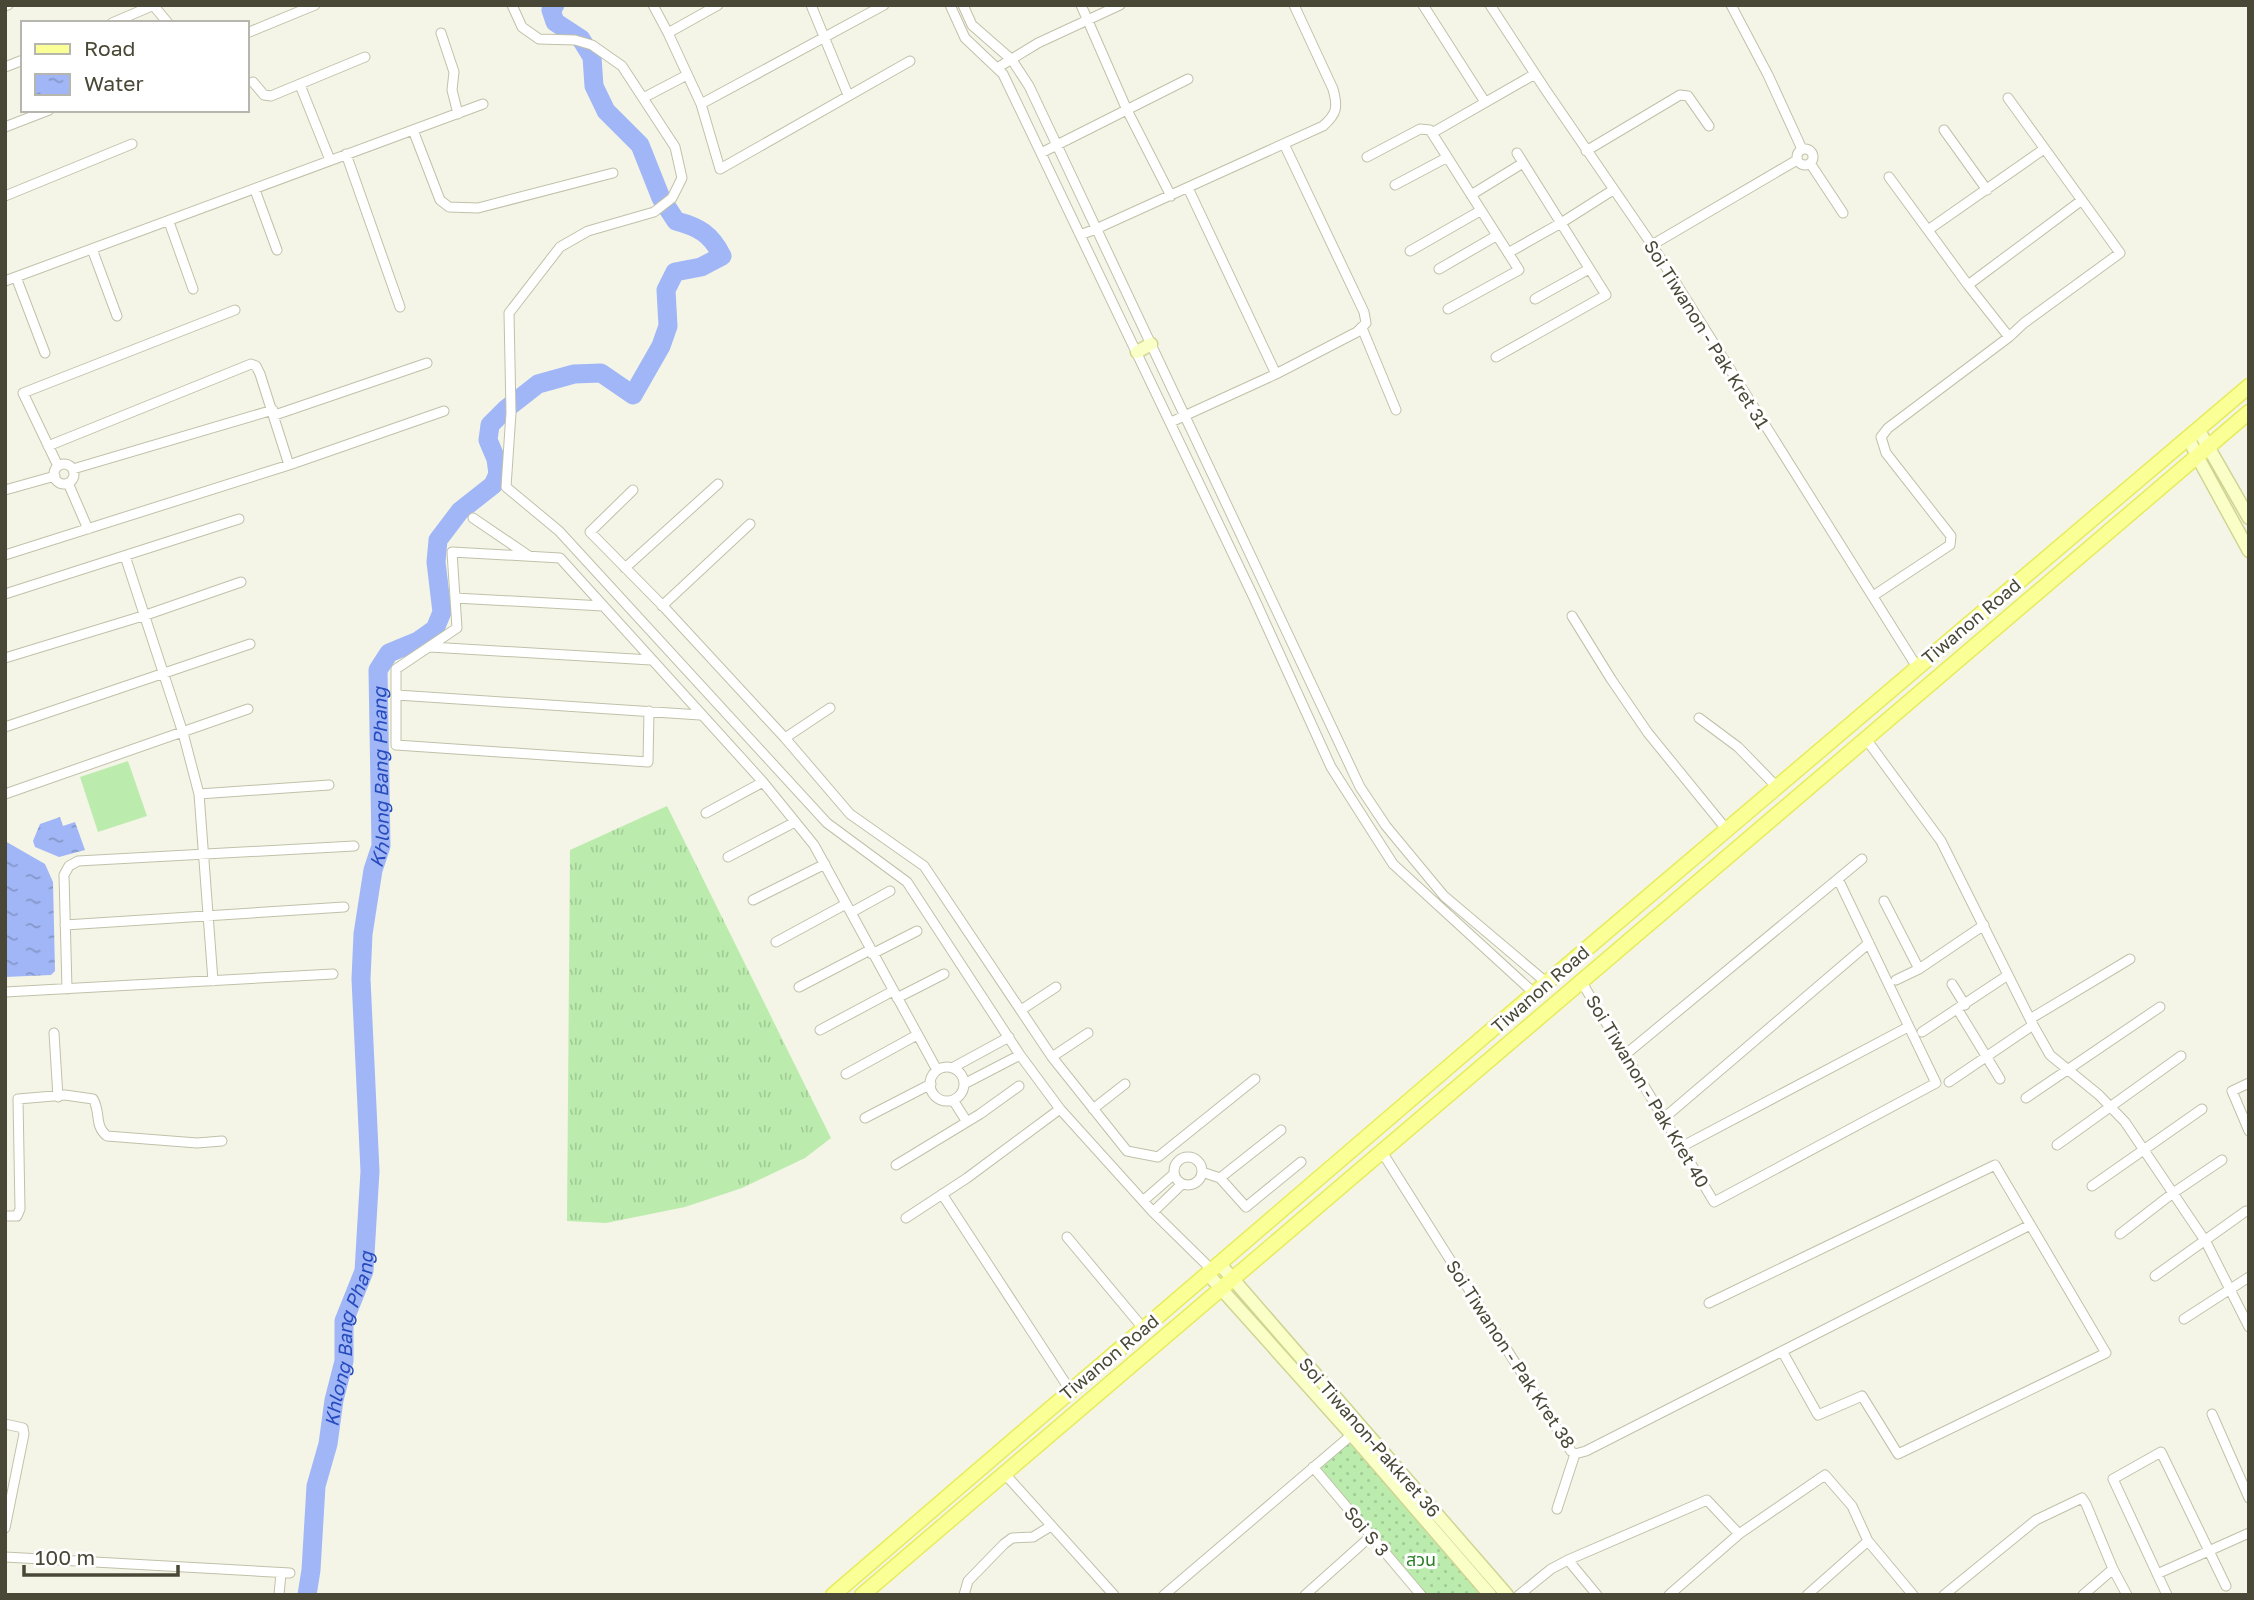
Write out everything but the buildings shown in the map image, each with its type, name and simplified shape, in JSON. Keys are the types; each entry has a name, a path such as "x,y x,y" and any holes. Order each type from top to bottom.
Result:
{"main road":[{"name":"Tiwanon Road","path":"833,1595 2249,386"},
{"name":"Tiwanon Road","path":"862,1595 2249,412"},
{"path":"1917,667 1931,684"},
{"path":"1549,981 1564,996"}],"street":[{"path":"117,21 153,5 166,21"},
{"path":"248,32 293,9 315,5"},
{"path":"512,5 522,27 539,39 575,40 592,45 622,66 675,147 682,178 672,198 653,212 587,231 560,247 509,313 511,413 506,487 559,531 827,823 907,882 1020,1055 1060,1109 1153,1212 1227,1284"},
{"path":"653,5 701,104 720,169 910,61"},
{"path":"668,33 718,5"},
{"path":"811,5 848,94"},
{"path":"701,104 884,5"},
{"path":"950,5 965,38 1003,74 1171,422 1331,767 1393,863 1535,994"},
{"path":"963,5 972,25 1010,59 1029,86 1360,787 1386,826 1444,896 1549,981"},
{"path":"1081,5 1127,110 1171,196"},
{"path":"997,68 1038,43 1120,5"},
{"path":"1080,235 1323,126 1335,115 1337,103 1333,89 1294,5"},
{"path":"1423,5 1485,102"},
{"name":"Soi Tiwanon - Pak Kret 31","path":"1490,5 1652,245 1917,667"},
{"path":"1731,5 1768,75 1802,149"},
{"path":"441,33 454,72 452,90 458,114"},
{"path":"253,82 268,96 365,57"},
{"path":"1432,133 1535,74"},
{"path":"643,99 687,75"},
{"path":"1041,153 1188,79"},
{"path":"300,85 330,160"},
{"path":"1586,150 1680,95 1688,96 1709,126"},
{"path":"1873,596 1950,545 1952,541 1951,536 1886,453 1881,437 1888,428 2024,323 2120,253 2008,98"},
{"path":"5,281 483,104"},
{"path":"5,127 44,112"},
{"path":"1367,157 1420,129 1427,128 1518,270 1448,309"},
{"path":"414,130 440,200 449,207 478,208 613,173"},
{"path":"1944,130 1986,190"},
{"path":"5,196 132,144"},
{"path":"1171,422 1276,374 1362,328 1366,323 1364,312 1284,144"},
{"path":"1802,149 1812,152 1810,163 1803,165 1797,160 1797,154 1802,149"},
{"path":"1928,230 2044,149"},
{"path":"1496,357 1606,295 1517,153"},
{"path":"346,155 400,307"},
{"path":"1395,186 1446,158"},
{"path":"1652,245 1797,160"},
{"path":"1471,195 1523,163"},
{"path":"1810,163 1843,214"},
{"path":"1889,177 2009,337"},
{"path":"1188,188 1276,374"},
{"path":"255,190 276,250"},
{"path":"1508,253 1613,190"},
{"path":"1968,285 2082,201"},
{"path":"1410,251 1480,211"},
{"path":"169,222 193,289"},
{"path":"1439,269 1496,236"},
{"path":"92,249 117,316"},
{"path":"1535,299 1590,269"},
{"path":"16,277 45,354"},
{"path":"58,466 23,393 235,310"},
{"path":"1362,328 1396,410"},
{"path":"1137,352 1151,344"},
{"path":"73,469 274,413 427,363"},
{"path":"48,446 251,364 256,366 260,374 289,465"},
{"path":"5,555 289,465 444,411"},
{"path":"2193,433 2208,446 2249,519"},
{"path":"2193,433 2197,456 2249,551"},
{"path":"69,465 73,469 73,479 63,484 58,481 55,476 58,466 69,465"},
{"path":"5,490 55,476"},
{"path":"68,483 88,529"},
{"path":"625,568 718,484"},
{"path":"633,490 590,532 785,738 850,814 924,866 1052,1057 1127,1151 1177,1161 1185,1157 1194,1158 1200,1164 1202,1172 1195,1183 1182,1184 1153,1212"},
{"path":"473,518 530,557"},
{"path":"5,594 239,519"},
{"path":"662,606 750,524"},
{"path":"649,711 648,762 396,745 396,668 457,628 452,552 560,558 763,782 814,845 937,1070"},
{"path":"125,556 183,733 199,794 213,981"},
{"path":"5,658 146,615 241,582"},
{"path":"455,598 603,606"},
{"path":"1572,616 1648,733 1727,830"},
{"path":"5,727 250,644"},
{"path":"430,647 651,660"},
{"path":"397,695 700,715"},
{"path":"785,738 830,708"},
{"path":"5,794 248,709"},
{"path":"1699,718 1738,747 1777,787"},
{"path":"1866,739 1941,842 2050,1055 2125,1122 2206,1242 2249,1327"},
{"path":"706,813 763,782"},
{"path":"199,794 329,785"},
{"path":"729,857 795,822"},
{"path":"67,989 64,875 69,866 78,862 354,846"},
{"path":"1626,1054 1862,859"},
{"path":"754,900 825,863"},
{"path":"1681,1147 1908,1027 1838,878"},
{"path":"776,942 890,891"},
{"path":"1884,901 1919,969"},
{"path":"65,925 344,907"},
{"path":"1896,980 1919,969 1984,925"},
{"path":"799,987 917,931"},
{"path":"1664,1118 1869,943"},
{"path":"1948,1082 2031,1022 2130,959"},
{"path":"5,992 333,974"},
{"path":"820,1031 944,974"},
{"path":"1922,1032 2008,975"},
{"name":"Soi Tiwanon - Pak Kret 40","path":"1581,981 1714,1202 1936,1083 1908,1027"},
{"path":"1952,984 1961,1007 2000,1079"},
{"path":"1021,1010 1056,987"},
{"path":"2026,1098 2160,1007"},
{"path":"54,1033 58,1097"},
{"path":"1052,1057 1088,1033"},
{"path":"846,1074 917,1035"},
{"path":"952,1068 1009,1037"},
{"path":"964,1084 1020,1055"},
{"path":"2057,1145 2181,1056"},
{"path":"947,1067 961,1074 964,1084 961,1093 953,1100 934,1094 931,1079 937,1070 947,1067"},
{"path":"1158,1157 1255,1079"},
{"path":"2249,1083 2232,1091 2249,1131"},
{"path":"865,1118 931,1084"},
{"path":"1093,1109 1125,1084"},
{"path":"896,1165 967,1122 1019,1086"},
{"path":"5,1216 17,1216 20,1209 18,1099 65,1096 93,1099 99,1127 107,1136 197,1143 222,1141"},
{"path":"953,1100 967,1122"},
{"path":"906,1218 1060,1109"},
{"path":"2092,1186 2202,1109"},
{"path":"1220,1178 1281,1130"},
{"name":"Soi Tiwanon - Pak Kret 38","path":"1382,1152 1575,1454 1586,1451 2031,1225"},
{"path":"2120,1234 2222,1160"},
{"path":"1143,1201 1174,1174 1177,1161"},
{"path":"1202,1172 1220,1178 1246,1207 1301,1162"},
{"path":"1709,1303 1995,1165 2106,1353 1898,1454 1862,1395 1818,1415 1782,1351"},
{"path":"1174,1174 1182,1184"},
{"path":"942,1194 1070,1390"},
{"path":"2155,1276 2246,1211"},
{"path":"1067,1237 1143,1328"},
{"path":"2184,1320 2249,1277"},
{"name":"Soi Tiwanon-Pakkret 36","path":"1227,1284 1311,1367 1357,1431 1489,1595"},
{"name":"Soi Tiwanon-Pakkret 36","path":"1227,1284 1300,1376 1357,1431 1507,1595"},
{"path":"1300,1376 1311,1367"},
{"path":"2212,1415 2249,1498"},
{"path":"5,1424 23,1428 24,1434 9,1489 5,1528"},
{"path":"1164,1595 1357,1431"},
{"path":"2167,1595 2113,1479 2161,1452 2226,1586"},
{"path":"1557,1509 1575,1454"},
{"name":"Soi S 3","path":"1313,1467 1421,1595"},
{"path":"1004,1473 1114,1595"},
{"path":"1669,1595 1739,1534 1825,1475 1852,1506 1868,1541 1913,1595"},
{"path":"1944,1595 2036,1520 2082,1498 2127,1595"},
{"path":"1519,1595 1551,1569 1568,1560 1707,1500 1739,1534"},
{"path":"964,1595 968,1581 1004,1544 1012,1538 1033,1537 1051,1526"},
{"path":"2157,1574 2249,1533"},
{"path":"1305,1595 1371,1536"},
{"path":"1807,1595 1868,1541"},
{"path":"5,1558 286,1573 279,1595"},
{"path":"1568,1560 1597,1595"},
{"path":"2083,1595 2113,1569"}],"green space":[{"path":"128,761 147,816 98,832 80,777"},
{"path":"667,806 831,1138 805,1158 742,1188 685,1207 606,1223 567,1221 570,850"},
{"name":"สวน","path":"1348,1439 1483,1595 1422,1595 1313,1467"}],"water":[{"path":"60,817 63,826 75,822 85,850 59,857 35,847 33,841 40,824"},
{"path":"5,841 45,864 53,882 55,971 51,975 5,977"}],"waterway":[{"name":"Khlong Bang Phang","path":"307,1595 316,1486 328,1444 334,1400 344,1361 344,1321 364,1271 370,1171 361,979 363,934 373,870 381,846 378,670 389,653 418,641 435,629 442,612 436,562 438,540 460,511 493,485 498,474 496,459 488,440 490,425 538,384 574,374 601,373 633,395 661,346 668,326 666,290 675,272 701,267 722,256 704,232 676,221 661,198 640,145 606,111 594,86 592,57 581,39 555,22 551,10 555,5"}]}
